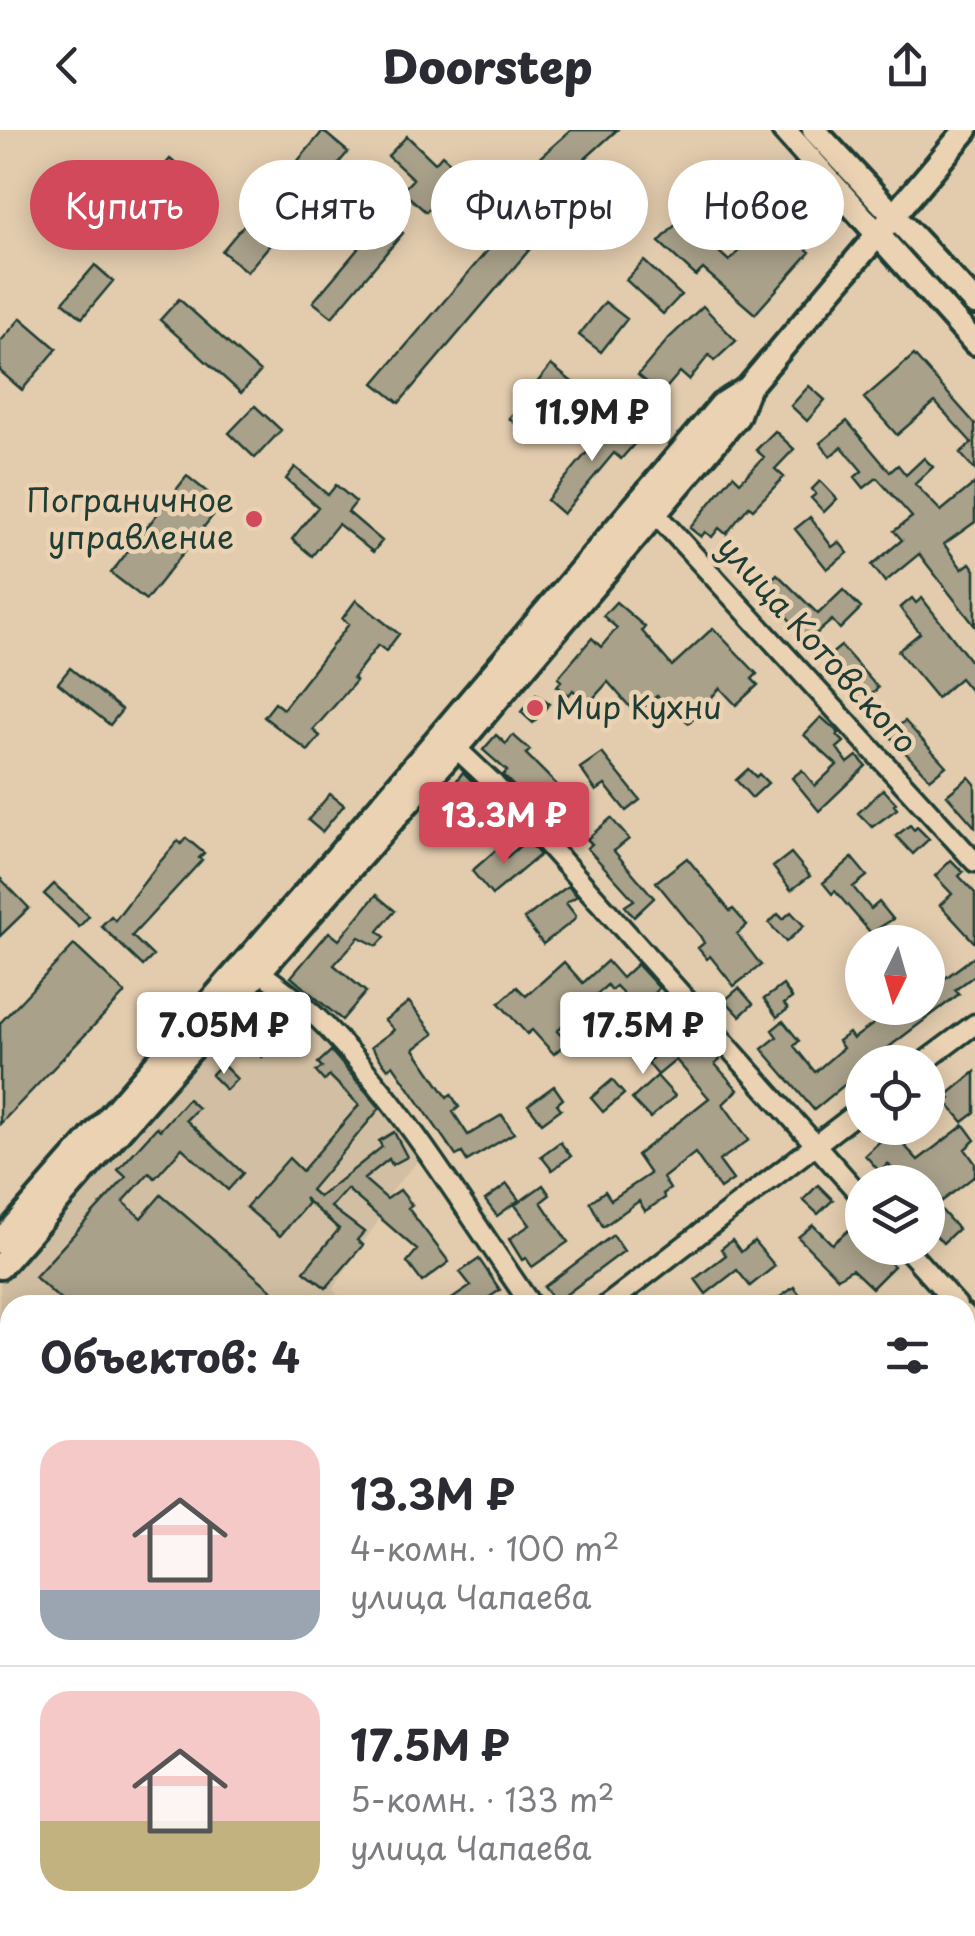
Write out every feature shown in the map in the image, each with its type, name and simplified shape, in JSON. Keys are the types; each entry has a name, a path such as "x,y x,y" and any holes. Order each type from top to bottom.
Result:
{"main road":[{"path":"784,130 975,343"},
{"path":"814,130 894,216 970,288"},
{"path":"0,1267 721,405 748,388 966,130"},
{"path":"0,1242 456,748 738,417 748,388"}],"street":[{"name":"улица Котовского","path":"655,512 975,862"},
{"path":"456,748 845,1177"},
{"path":"253,966 330,1030 380,1085 523,1295"},
{"path":"945,1046 975,1024"},
{"path":"620,1295 845,1122"},
{"path":"921,1265 948,1295"}],"shaded area":[{"path":"260,972 292,995 426,1152 389,1194 377,1223 333,1289 338,1295 0,1295 0,1267"}],"building":[{"path":"571,130 617,130 584,160 537,160"},
{"path":"323,131 348,152 341,160 299,160"},
{"path":"407,136 432,160 431,207 426,212 411,199 411,160 392,160 388,156"},
{"path":"239,231 239,250 266,250 247,272 222,251"},
{"path":"668,233 668,250 717,250 729,261 740,250 810,252 755,314 703,269 696,276 659,242"},
{"path":"357,250 389,250 332,317 313,302"},
{"path":"488,250 529,250 399,403 374,383"},
{"path":"644,261 681,295 663,314 626,280"},
{"path":"95,265 113,281 82,318 63,302"},
{"path":"179,299 260,372 241,393 160,320"},
{"path":"605,302 627,319 601,352 579,335"},
{"path":"703,306 736,341 714,361 709,355 689,380 680,372 661,394 638,375"},
{"path":"21,318 57,349 22,390 0,371 0,342"},
{"path":"914,355 975,424 975,470 960,453 972,443 935,402 897,435 864,398"},
{"path":"551,365 582,390 568,408 536,384"},
{"path":"809,386 825,400 807,421 791,406"},
{"path":"526,400 546,419 529,437 509,418"},
{"path":"255,406 281,430 255,458 229,433"},
{"path":"610,418 636,442 621,459 614,453 563,514 547,500 599,438 594,434"},
{"path":"847,421 890,472 898,465 906,475 924,458 933,467 915,484 941,511 975,483 975,522 944,544 962,569 970,563 975,570 975,626 919,554 885,582 872,565 902,540 894,531 912,517 877,478 864,488 855,477 862,471 842,447 830,456 820,443"},
{"path":"775,431 794,449 775,469 784,477 753,509 749,506 726,534 719,528 712,537 705,532 701,537 690,528 733,475 740,482 764,457 756,450"},
{"path":"295,467 328,495 336,485 356,502 348,512 382,541 373,552 338,524 312,556 292,539 318,507 286,479"},
{"path":"187,476 222,504 146,600 111,573"},
{"path":"820,481 837,499 824,512 811,498 816,494 812,489"},
{"path":"810,517 832,547 839,542 848,553 827,569 795,529"},
{"path":"777,574 818,614 843,590 861,608 840,629 832,620 808,641 775,603 772,606 758,593"},
{"path":"912,598 916,603 922,598 975,667 975,696 960,678 937,698 898,651 920,633 900,608"},
{"path":"356,600 399,634 386,651 378,645 353,678 356,681 313,730 320,736 308,751 264,717 275,703 283,709 349,624 342,619"},
{"path":"616,602 645,627 642,631 672,666 713,628 757,674 752,679 758,685 736,705 720,688 689,723 657,696 636,714 608,682 588,704 573,690 569,695 557,686 561,681 558,678 592,638 601,647 617,628 603,616"},
{"path":"841,646 878,688 862,704 823,661"},
{"path":"70,668 122,710 110,725 58,683"},
{"path":"536,694 549,704 533,723 521,712"},
{"path":"821,717 839,733 844,742 837,748 848,763 857,756 866,766 819,811 792,778 802,770 815,786 837,765 804,735"},
{"path":"905,721 946,766 930,779 888,734"},
{"path":"496,735 506,744 513,735 530,750 526,754 580,808 563,823 542,799 534,807 503,775 507,771 483,750"},
{"path":"602,753 640,800 626,811 605,785 596,791 580,768"},
{"path":"748,769 768,783 752,798 736,780"},
{"path":"463,772 475,784 460,804 447,794"},
{"path":"969,777 975,784 975,827 947,795"},
{"path":"883,789 897,809 872,827 858,813"},
{"path":"330,794 344,805 322,832 308,820"},
{"path":"611,818 629,839 614,851 654,898 634,917 625,906 634,900 587,848 592,844 587,839"},
{"path":"910,825 929,839 913,854 896,836"},
{"path":"186,838 204,853 199,858 202,860 132,936 153,956 143,966 101,926 111,916 115,920 178,841 181,844"},
{"path":"527,840 540,855 492,895 472,871 498,848 506,858"},
{"path":"791,853 810,876 791,890 773,867"},
{"path":"687,858 730,911 733,909 747,925 737,934 761,965 734,986 710,956 707,959 698,948 704,943 700,936 656,882"},
{"path":"852,858 867,876 853,887 871,909 879,902 893,919 884,925 864,925 823,883"},
{"path":"951,860 975,893 975,943 940,905 952,894 935,876"},
{"path":"0,878 29,908 0,936"},
{"path":"54,884 89,916 79,927 44,894"},
{"path":"568,886 577,896 566,903 576,916 543,944 524,919"},
{"path":"376,895 395,911 378,931 385,937 377,946 359,937 334,965 366,992 342,1020 291,977 329,932 339,940"},
{"path":"791,912 804,926 786,942 769,923 778,914 783,919"},
{"path":"74,945 125,993 0,1124 0,1023"},
{"path":"975,956 975,975 955,990 959,994 945,1005 945,978"},
{"path":"607,961 622,978 637,964 659,988 652,995 690,1041 698,1033 707,1041 720,1060 715,1064 738,1090 723,1104 749,1140 719,1161 733,1180 720,1189 695,1153 663,1178 670,1189 663,1194 665,1198 645,1211 639,1201 603,1227 590,1202 605,1191 611,1200 650,1174 637,1155 709,1098 676,1060 658,1075 647,1062 652,1058 647,1052 660,1040 647,1024 650,1022 616,986 611,990 607,985 557,1031 567,1042 554,1054 532,1030 527,1034 499,1003 517,987 526,996 564,962 583,983"},
{"path":"783,985 792,998 784,1004 788,1009 777,1017 764,999"},
{"path":"739,988 753,1004 740,1016 725,1000"},
{"path":"409,1002 434,1034 414,1049 447,1097 451,1094 459,1107 453,1112 468,1135 502,1115 514,1133 467,1161 462,1153 456,1156 393,1065 388,1069 371,1047 394,1030 385,1020"},
{"path":"282,1004 297,1017 262,1057 247,1044"},
{"path":"783,1021 799,1041 794,1046 815,1072 843,1048 838,1041 849,1033 853,1039 872,1025 918,1025 892,1045 845,1045 845,1084 814,1110 762,1049 777,1037 772,1030"},
{"path":"331,1051 380,1108 311,1190 319,1197 382,1147 379,1141 394,1132 407,1157 392,1165 389,1159 364,1179 387,1199 400,1190 412,1205 408,1208 449,1262 422,1282 407,1262 417,1250 347,1189 331,1207 364,1232 357,1240 363,1245 326,1288 304,1271 339,1229 304,1198 308,1203 280,1236 246,1207 289,1158 302,1171 359,1105 330,1076 324,1081 316,1072 322,1067 318,1063"},
{"path":"222,1064 237,1079 226,1090 211,1075"},
{"path":"975,1072 975,1113 963,1122 946,1102 950,1099 947,1095"},
{"path":"657,1076 675,1096 650,1118 632,1099"},
{"path":"612,1080 624,1094 603,1112 591,1098"},
{"path":"554,1086 563,1099 557,1104 561,1109 542,1123 528,1105"},
{"path":"188,1099 198,1108 186,1120 243,1173 228,1190 182,1148 155,1178 149,1173 123,1202 141,1218 161,1195 277,1295 55,1295 35,1277 126,1177 118,1170 157,1127 160,1130"},
{"path":"964,1125 975,1140 965,1149 975,1163 975,1176 945,1199 945,1165 874,1165 865,1155 876,1145 904,1145 918,1160 938,1145 945,1145 945,1139"},
{"path":"560,1142 571,1156 552,1170 541,1156"},
{"path":"507,1184 519,1200 497,1216 485,1200"},
{"path":"543,1185 550,1195 541,1202 568,1242 532,1267 526,1258 522,1260 509,1239 530,1225 515,1205"},
{"path":"818,1185 833,1200 818,1214 803,1200"},
{"path":"945,1214 958,1229 945,1241"},
{"path":"813,1225 832,1244 845,1233 845,1265 894,1266 872,1288 852,1269 838,1278 798,1237"},
{"path":"613,1235 624,1251 565,1295 550,1295 544,1287"},
{"path":"732,1240 741,1252 754,1241 775,1266 750,1286 737,1270 706,1294 695,1279 726,1255 721,1249"},
{"path":"479,1259 500,1290 493,1295 458,1295 471,1286 460,1272"},
{"path":"794,1287 800,1295 783,1295"}],"place":[{"name":"Пограничное управление","path":"254,519"},
{"name":"Мир Кухни","path":"535,708"}]}
